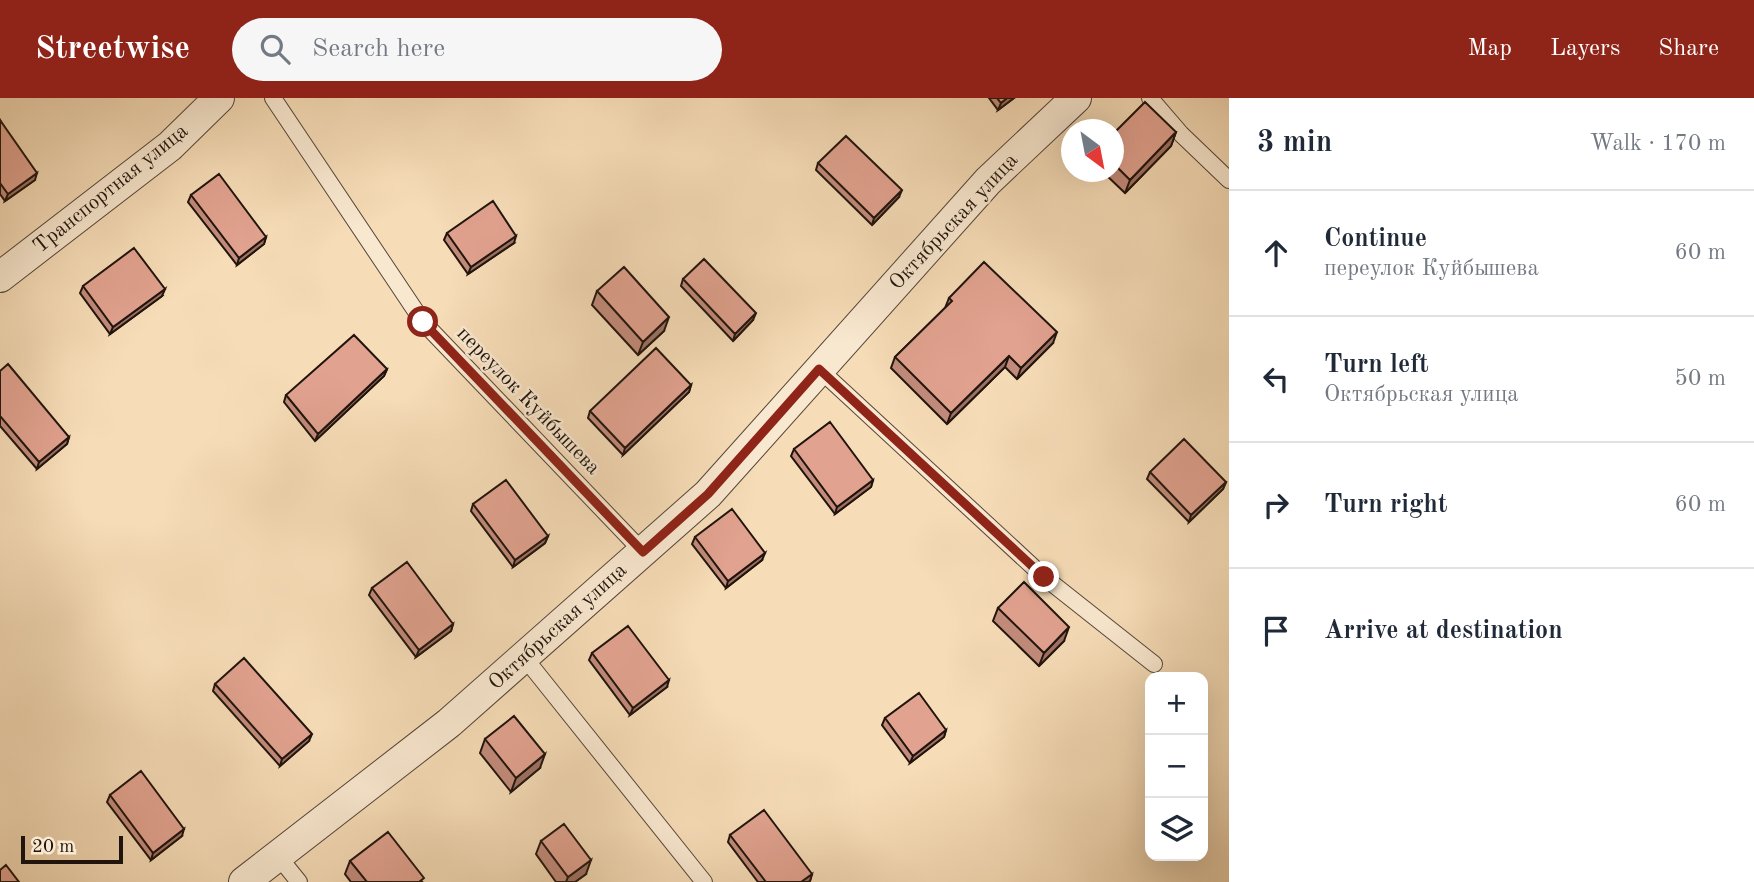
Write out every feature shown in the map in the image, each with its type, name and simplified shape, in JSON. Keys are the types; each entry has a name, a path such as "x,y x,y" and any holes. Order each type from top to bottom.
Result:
{"street":[{"name":"Транспортная улица","path":"0,277 170,146 219,98"},
{"name":"Октябрьская улица","path":"244,882 449,723 708,494 988,181 1076,98"}],"lane":[{"name":"переулок Куйбышева","path":"273,98 423,322 643,552"},
{"path":"1150,98 1181,134 1229,180"},
{"path":"819,369 1044,577 1154,664"},
{"path":"524,657 704,882"},
{"path":"278,856 299,882"}],"building":[{"path":"1145,102 1176,132 1130,180 1124,174 1124,123"},
{"path":"0,120 37,173 8,194 0,183"},
{"path":"846,136 902,190 874,218 818,163"},
{"path":"219,174 266,237 239,258 191,195"},
{"path":"493,201 516,236 471,267 447,233"},
{"path":"134,248 165,289 113,327 83,286"},
{"path":"704,259 756,313 735,334 683,279"},
{"path":"984,262 1057,332 1021,368 1009,356 951,413 895,357 952,301 949,298"},
{"path":"624,267 669,317 643,342 597,291"},
{"path":"354,335 387,369 318,434 286,395"},
{"path":"656,348 691,385 625,448 590,411"},
{"path":"8,364 69,437 39,462 0,416 0,371"},
{"path":"830,422 873,480 837,507 794,449"},
{"path":"1184,439 1226,482 1191,515 1150,472"},
{"path":"506,480 548,536 515,560 473,504"},
{"path":"732,509 765,553 728,581 695,537"},
{"path":"407,562 453,624 419,650 372,588"},
{"path":"1024,582 1069,627 1044,653 998,608"},
{"path":"628,626 669,680 633,708 592,653"},
{"path":"244,658 312,734 282,759 215,684"},
{"path":"919,693 946,730 913,756 885,718"},
{"path":"514,716 545,754 516,778 485,739"},
{"path":"141,771 184,829 153,853 110,795"},
{"path":"764,810 812,874 801,882 766,882 730,835"},
{"path":"564,824 591,860 568,877 541,841"},
{"path":"388,832 424,878 419,882 367,882 350,861"},
{"path":"6,865 19,882 0,882 0,870"}],"route":[{"path":"423,322 643,552 708,494 819,369 1044,577"}]}
